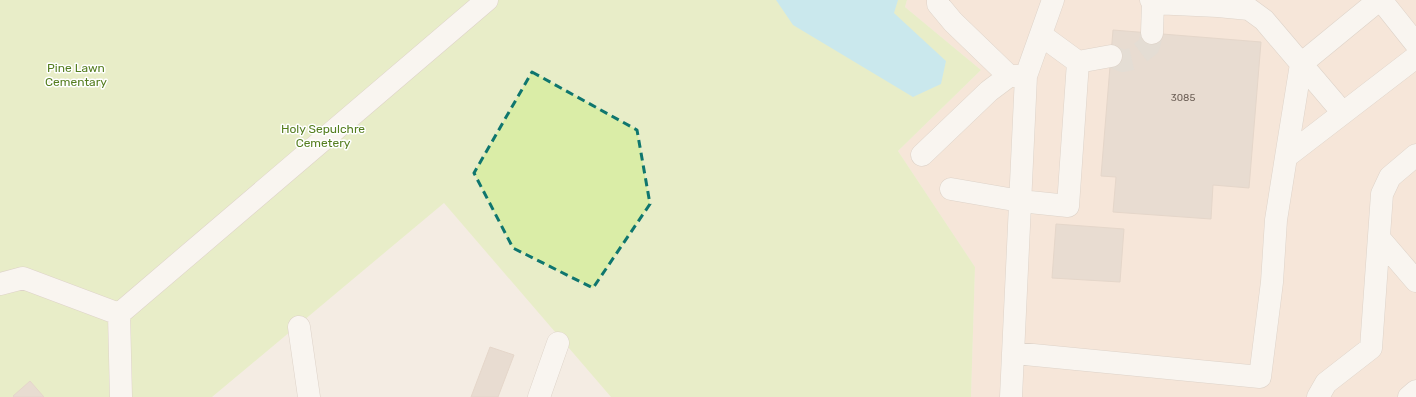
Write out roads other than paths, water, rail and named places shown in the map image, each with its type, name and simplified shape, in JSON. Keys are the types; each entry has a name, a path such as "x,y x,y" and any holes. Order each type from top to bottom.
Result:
{"street":[{"path":"118,314 487,0"},
{"path":"938,0 938,4 953,22 1017,76 1020,201 1011,397"},
{"path":"922,155 989,91 1017,76 1041,35 1053,0"},
{"path":"1013,353 1260,377 1272,282 1276,220 1301,64 1380,0 1416,44"},
{"path":"1152,33 1152,1 1216,3 1249,9 1264,20 1342,113"},
{"path":"1041,35 1078,62 1111,56"},
{"path":"1286,157 1416,57"},
{"path":"951,189 1020,201 1068,206 1078,62"},
{"path":"1318,397 1326,383 1371,348 1382,194 1390,177 1416,155"},
{"path":"1379,238 1416,281"},
{"path":"0,284 23,278 118,314"},
{"path":"118,314 121,397"},
{"path":"299,327 309,397"},
{"path":"539,397 558,343"},
{"path":"1409,397 1416,391"}],"water":[{"path":"776,0 898,0 894,13 946,61 941,84 913,97 793,25"}],"tunnel":[{"path":"1111,56 1123,61 1132,59 1149,46 1152,33"}],"park label":[{"name":"Pine Lawn Cementary","path":"76,75"},
{"name":"Holy Sepulchre Cemetery","path":"323,136"}]}
